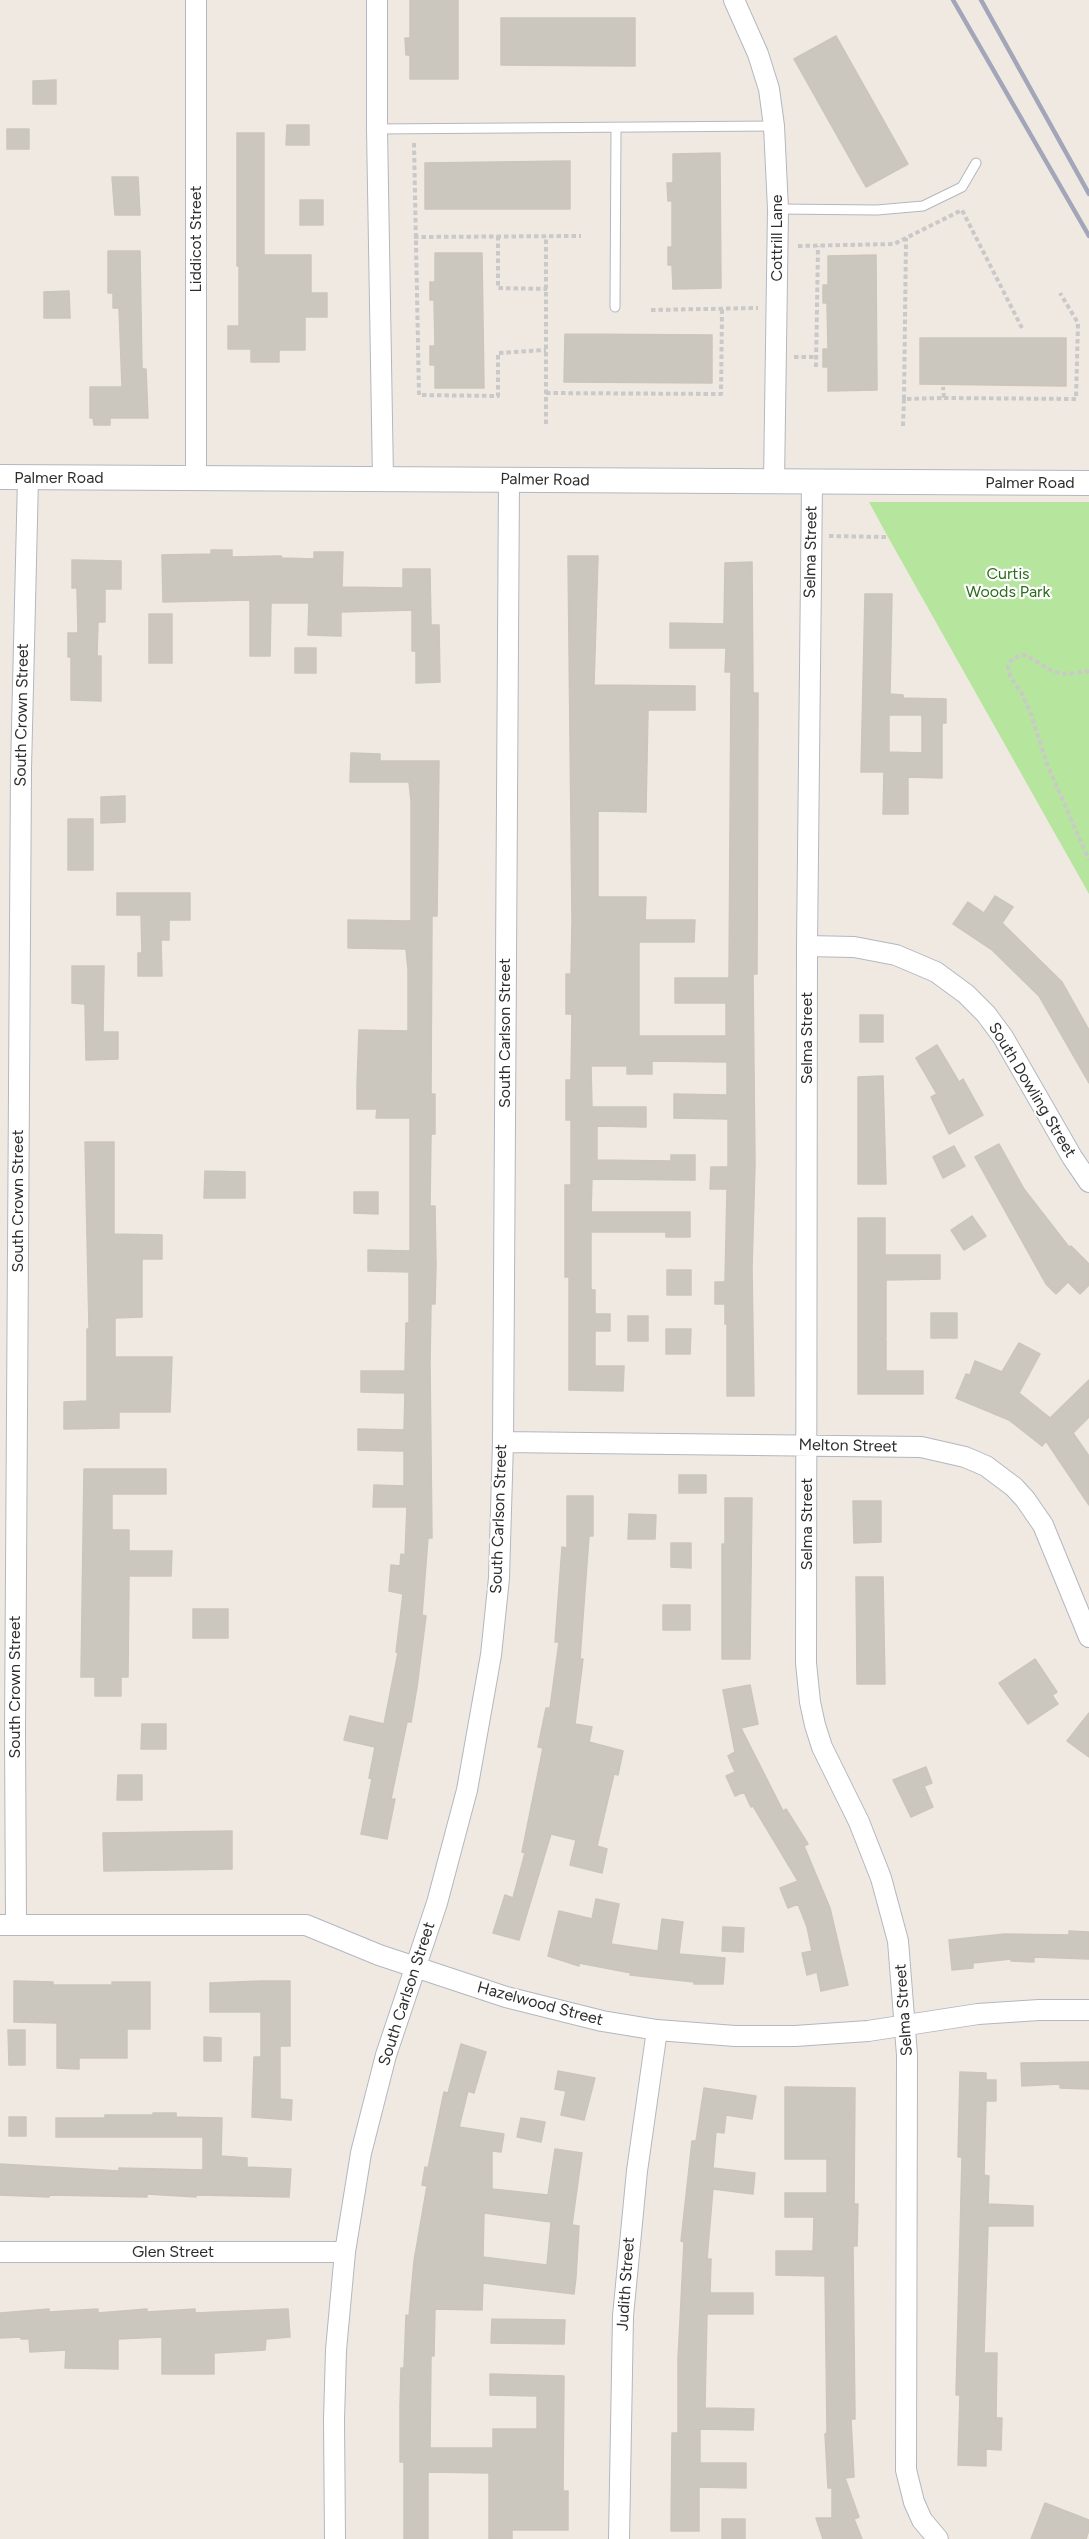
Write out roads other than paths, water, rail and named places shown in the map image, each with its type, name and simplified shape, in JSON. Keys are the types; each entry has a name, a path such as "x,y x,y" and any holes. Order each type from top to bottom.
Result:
{"street":[{"name":"Liddicot Street","path":"196,0 196,478"},
{"path":"377,0 376,129 383,478"},
{"name":"Cottrill Lane","path":"734,0 758,54 768,89 774,126 777,208 774,482"},
{"name":"Palmer Road","path":"0,477 1089,483"},
{"name":"South Crown Street","path":"8,1925 8,1496 28,477"},
{"name":"South Carlson Street","path":"335,2539 336,2350 345,2252 361,2153 386,2055 453,1846 482,1713 499,1578 503,1442 509,479"},
{"name":"Selma Street","path":"812,482 807,946 806,1663 810,1702 822,1747 859,1822 881,1878 898,1941 907,2055 906,2470 922,2520 938,2539"},
{"name":"South Dowling Street","path":"807,946 854,947 896,955 936,972 966,994 986,1014 1003,1037 1089,1182"},
{"name":"Melton Street","path":"503,1442 921,1447 965,1457 1001,1476 1025,1500 1043,1525 1089,1637"},
{"name":"Hazelwood Street","path":"8,1925 306,1925 379,1955 547,2009 657,2030 735,2036 795,2036 906,2026 978,2014 1089,2010"},
{"name":"Judith Street","path":"619,2539 623,2316 635,2182 657,2030"},
{"name":"Glen Street","path":"0,2252 345,2252"}],"lane":[{"path":"376,129 616,129 774,126"},
{"path":"615,307 616,129"},
{"path":"777,208 877,210 923,206 962,187 976,163"}],"railway":[{"path":"953,0 1089,236"},
{"path":"981,0 1089,194"}],"park label":[{"name":"Curtis Woods Park","path":"1008,583"}]}
